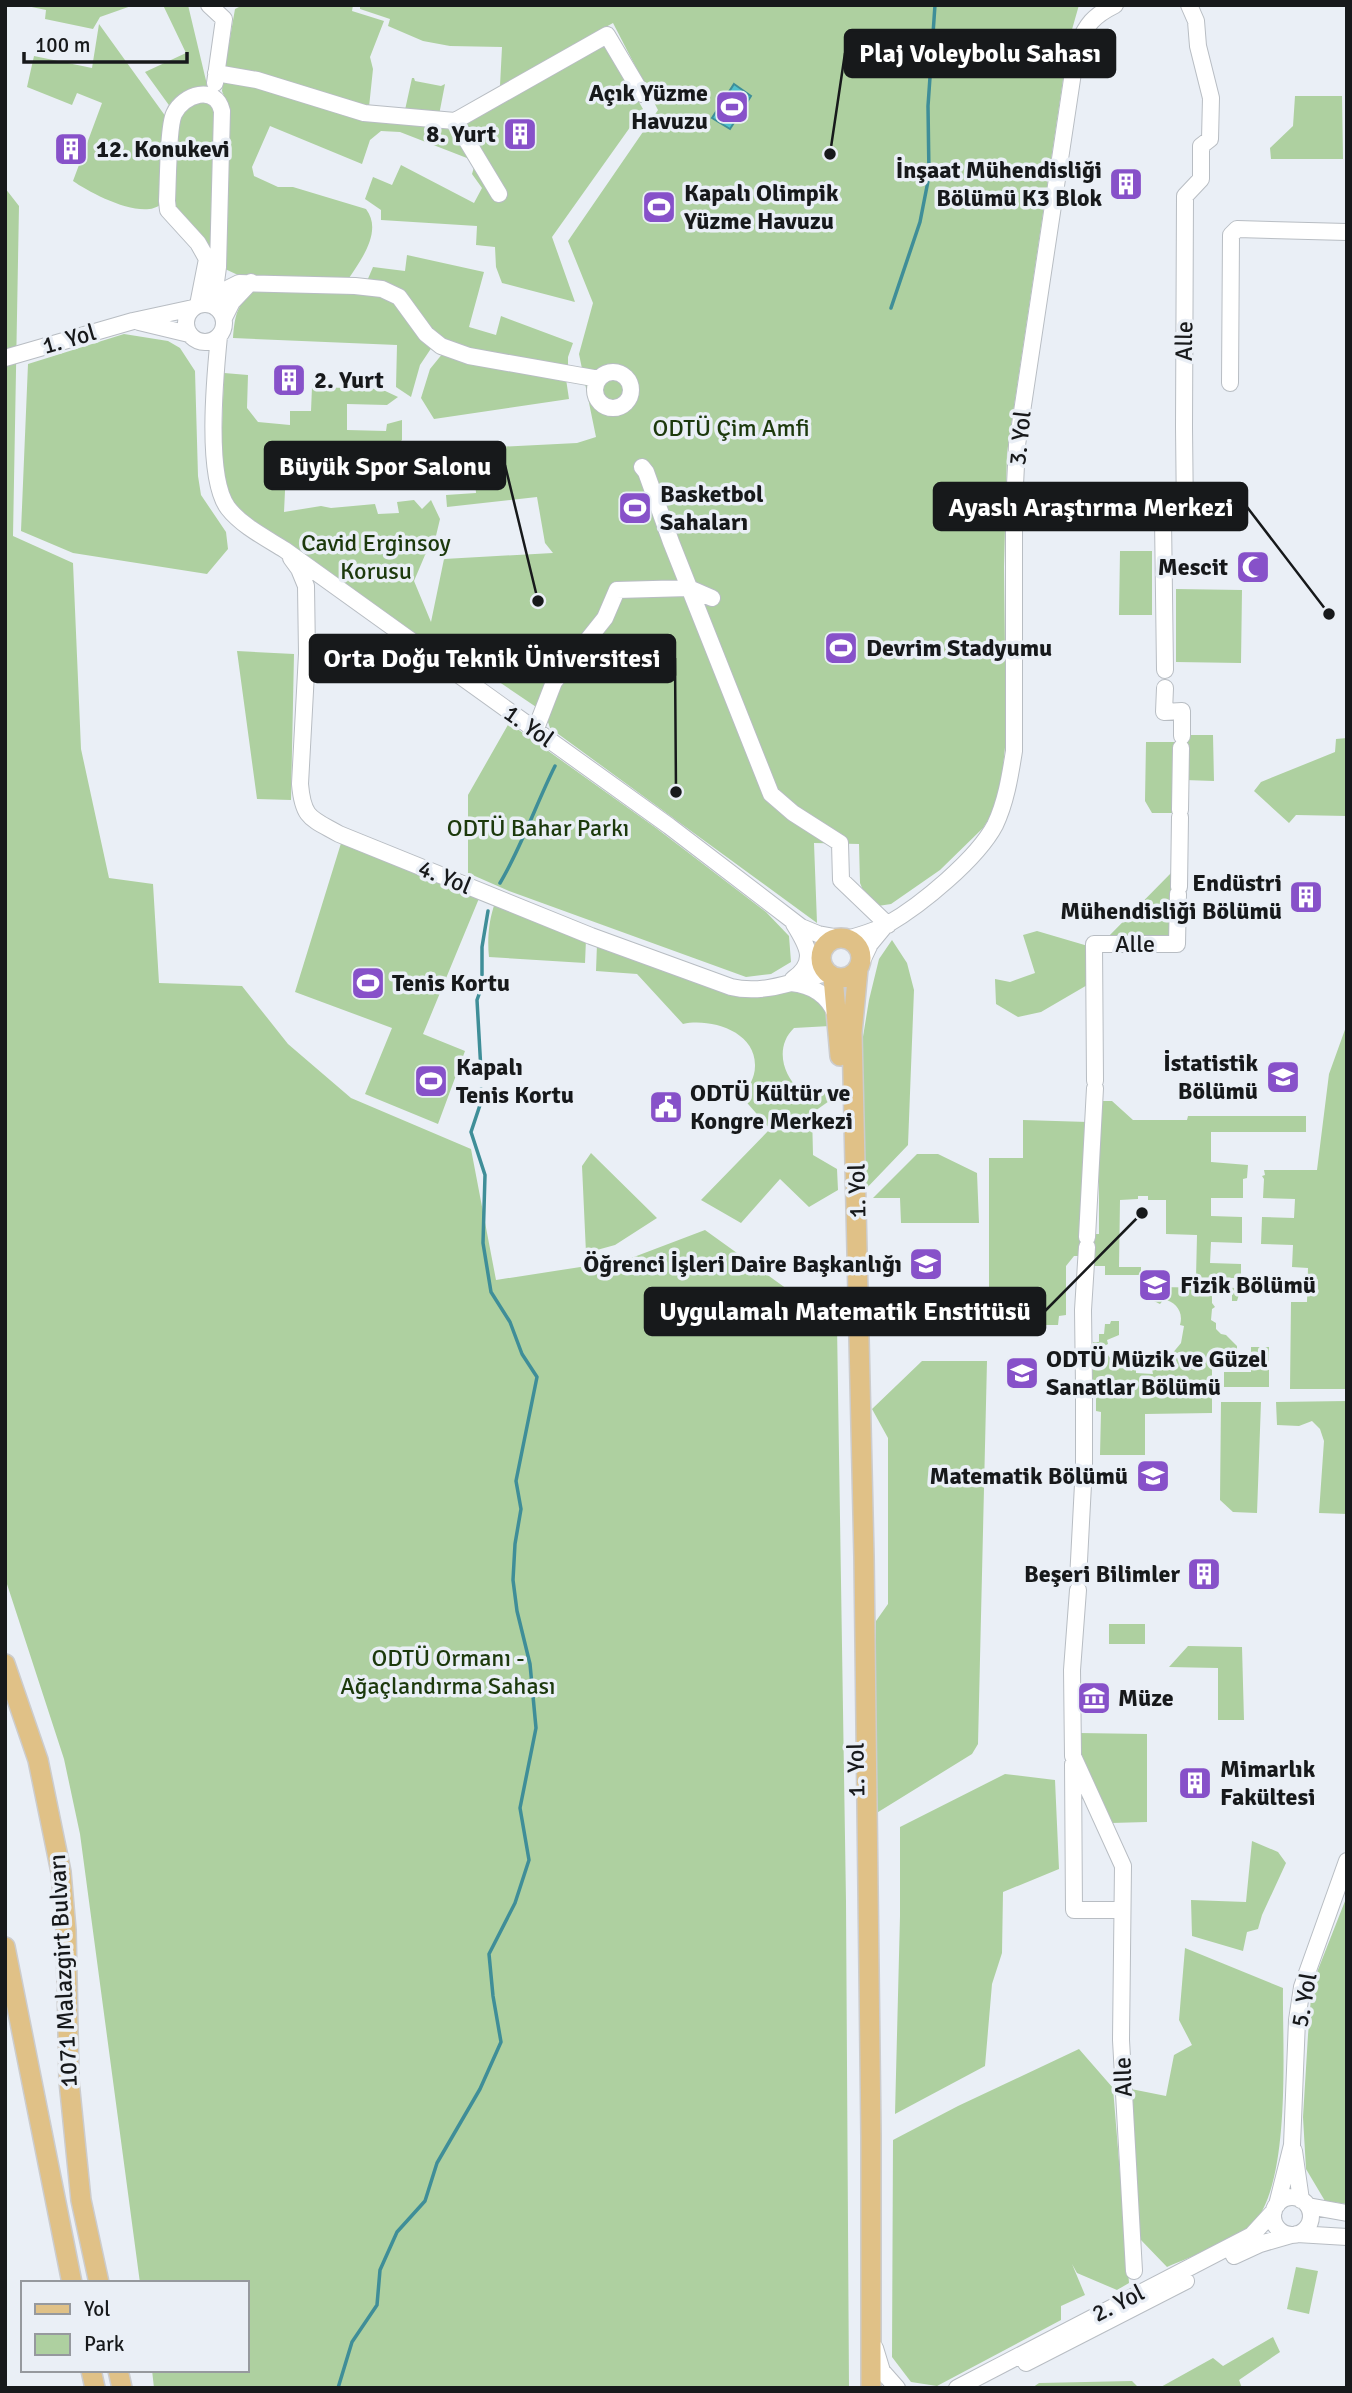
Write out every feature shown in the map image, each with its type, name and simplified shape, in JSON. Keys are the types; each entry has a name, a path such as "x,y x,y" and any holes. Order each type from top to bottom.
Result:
{"main road":[{"path":"844,938 858,947 860,966 844,979 830,975 820,961 823,948 834,939 844,938"},
{"name":"1. Yol","path":"860,966 852,1033 852,1221 864,2136 871,2388"},
{"name":"1. Yol","path":"830,975 838,1020 852,1221"},
{"name":"1071 Malazgirt Bulvarı","path":"5,1664 38,1760 61,1872 66,1930 69,2081 80,2200 99,2281"},
{"name":"1071 Malazgirt Bulvarı","path":"5,1947 72,2281"},
{"name":"1. Yol","path":"859,2388 864,2136"}],"street":[{"path":"209,5 224,19 214,96"},
{"name":"3. Yol","path":"860,966 870,944 887,925 923,900 978,848 995,825 1008,787 1014,751 1014,505 1017,445 1062,136 1077,46 1085,28 1090,5"},
{"path":"1085,28 1097,14 1115,5"},
{"name":"Alle","path":"1165,670 1163,519 1185,518 1185,195 1201,179 1201,146 1210,139 1211,98 1198,46 1196,21 1189,5"},
{"path":"216,73 257,80 364,113 455,121 607,35 642,94"},
{"path":"134,321 207,342 219,336 224,325 209,309 207,258 198,243 168,210 167,201 173,117 183,102 204,94 214,96 220,101 223,150 218,267 209,309"},
{"path":"455,121 499,194"},
{"path":"1230,383 1231,235 1237,229 1347,232"},
{"path":"215,377 186,323 209,309 232,302 251,282 382,289 399,297 426,334 441,346 469,356 599,379"},
{"name":"1. Yol","path":"5,358 134,321 209,309"},
{"name":"1. Yol","path":"219,336 215,377 215,458 220,494 228,508 241,521 669,826 791,919 809,931 844,938"},
{"path":"642,467 771,793 793,814 840,843 841,880 887,925"},
{"name":"4. Yol","path":"285,550 299,569 306,586 306,698 300,784 302,802 308,816 339,834 591,936 712,980 752,990 770,989 786,983 830,975"},
{"path":"306,605 311,593 330,582"},
{"path":"535,731 554,681 605,618 617,590 689,588 712,598"},
{"name":"Alle","path":"1122,1910 1074,1910 1072,1670 1084,1465 1083,1310 1095,1084 1094,944 1177,944 1182,712 1164,712 1165,688"},
{"path":"786,983 803,971 808,960 804,941 791,919"},
{"name":"3. Yol","path":"844,938 887,925"},
{"name":"4. Yol","path":"786,983 806,985 821,993 828,1000 838,1020"},
{"name":"Alle","path":"1073,1759 1122,1866 1121,2040 1132,2244 1138,2265"},
{"name":"5. Yol","path":"1275,2208 1292,2145 1297,2020 1301,1987 1347,1861"},
{"name":"5. Yol","path":"1292,2145 1304,2203"},
{"path":"1304,2203 1311,2217 1303,2231 1294,2234 1277,2227 1275,2208 1291,2197 1304,2203 1347,2213"},
{"name":"2. Yol","path":"1140,2298 1255,2234 1275,2208"},
{"name":"2. Yol","path":"957,2388 1140,2298 1248,2249 1294,2234 1347,2237"},
{"path":"870,2327 882,2371 897,2388"},
{"name":"2. Yol","path":"979,2388 1080,2328"}],"green space":[{"path":"22,5 134,5 100,17 93,29 45,19 46,10"},
{"path":"163,5 188,5 208,89 171,108 145,72 186,53"},
{"path":"243,5 353,5 352,11 384,21 370,57 373,69 369,107 254,71 225,67 235,9"},
{"path":"360,5 1079,5 1069,40 1007,453 1004,567 1006,738 1001,786 992,814 983,828 940,870 891,904 878,906 867,900 860,883 859,844 814,843 817,923 550,728 545,713 437,640 425,645 259,527 228,501 221,455 224,373 248,375 247,408 258,422 290,425 290,411 311,411 312,387 381,389 398,397 387,405 347,404 347,430 386,431 387,424 402,420 402,440 386,456 358,466 286,470 284,512 321,506 331,508 375,504 378,514 399,513 397,502 414,500 422,509 431,500 440,519 435,540 414,581 431,622 444,559 553,553 545,543 537,497 447,507 446,495 476,493 475,479 499,475 497,447 577,443 596,437 579,354 593,303 568,241 658,110 613,23 500,86 502,47 450,46 423,41 388,26 390,19 360,9"},
{"path":"99,24 166,117 161,204 153,208 142,209 117,203 73,181 102,103 77,93 72,105 27,87 34,56 92,68"},
{"path":"604,43 643,109 552,237 575,302 502,283 496,267 495,247 476,245 477,226 381,220 381,210 365,199 373,177 392,185 401,165 474,203 482,188 472,174 479,150 462,124"},
{"path":"412,78 441,86 445,84 439,115 405,110"},
{"path":"223,81 451,128 472,160 400,132 381,131 370,140 362,164 270,126 252,167 254,176 278,187 293,187 366,209 371,218 371,236 364,254 349,278 238,275 225,269 229,109 222,91"},
{"path":"1295,96 1342,96 1343,159 1271,159 1270,148 1293,126"},
{"path":"220,101 218,267 207,258 167,201 173,117 183,102"},
{"name":"ODTÜ Ormanı - Ağaçlandırma Sahası","path":"5,188 19,206 13,536 73,563 81,749 109,878 153,884 159,983 242,986 288,1044 351,1098 471,1149 496,1280 626,1260 705,1230 837,1325 846,1902 849,2388 154,2388 152,2372 248,2372 248,2281 140,2281 80,1834 64,1759 5,1578"},
{"path":"407,255 484,272 469,327 496,335 501,316 573,343 568,367 452,345 429,327 408,297 367,281 373,267 405,271"},
{"path":"255,288 365,291 393,300 432,347 420,365 411,397 396,387 397,345 233,338 238,310"},
{"path":"124,334 168,341 180,348 195,371 201,495 226,532 228,549 207,574 73,553 21,531 28,364"},
{"path":"443,353 566,379 569,399 434,419 421,398 430,369"},
{"path":"1120,551 1152,551 1152,615 1119,615"},
{"path":"1176,589 1242,590 1241,663 1176,662"},
{"path":"237,651 294,654 291,800 257,799"},
{"name":"ODTÜ Bahar Parkı","path":"509,723 656,828 766,912 789,936 791,962 771,974 746,977 509,891 468,873 468,795"},
{"path":"1187,735 1213,735 1214,781 1185,780"},
{"path":"1347,738 1347,816 1296,815 1289,823 1254,791 1261,782 1335,752 1336,739"},
{"path":"1146,742 1176,742 1175,813 1152,813 1145,801"},
{"path":"342,840 480,896 423,1034 465,1051 438,1124 365,1094 392,1028 295,992"},
{"path":"1172,872 1171,938 1106,939"},
{"path":"495,903 586,939 585,963 489,957 489,929"},
{"path":"1037,931 1088,946 1089,984 1041,1012 1018,1017 996,1004 995,979 1010,982 1035,973 1023,935"},
{"path":"892,940 907,963 914,990 908,1145 862,1193 861,1049 879,959"},
{"path":"597,944 731,993 788,989 809,993 827,1009 830,1026 794,1028 784,1043 783,1060 789,1077 800,1090 834,1089 835,1097 812,1113 813,1155 837,1169 838,1190 809,1207 780,1179 741,1223 701,1200 770,1129 742,1097 754,1075 753,1054 748,1044 730,1030 706,1023 683,1024 637,974 596,971"},
{"path":"1347,1024 1347,1389 1290,1389 1291,1302 1307,1302 1308,1268 1292,1267 1293,1245 1261,1244 1262,1217 1294,1218 1295,1199 1263,1198 1262,1176 1265,1175 1264,1170 1317,1170 1329,1074"},
{"path":"1099,1101 1112,1101 1133,1120 1187,1120 1188,1116 1306,1116 1306,1132 1211,1132 1211,1162 1248,1165 1247,1178 1243,1179 1243,1198 1211,1198 1211,1216 1242,1217 1242,1243 1211,1242 1210,1263 1241,1264 1241,1278 1196,1278 1197,1235 1166,1234 1166,1200 1148,1200 1148,1196 1120,1200 1119,1267 1141,1267 1141,1275 1105,1275 1105,1266 1093,1266 1094,1234 1099,1234"},
{"path":"1023,1120 1088,1122 1082,1256 1074,1256 1066,1266 1066,1315 1059,1316 1058,1325 989,1325 989,1158 1023,1158"},
{"path":"591,1153 657,1218 615,1245 586,1253 582,1166"},
{"path":"917,1154 938,1154 977,1173 979,1223 901,1223 900,1198 873,1198"},
{"path":"1151,1287 1241,1288 1237,1301 1232,1301 1232,1291 1216,1290 1212,1293 1215,1307 1212,1309 1211,1320 1216,1323 1216,1329 1221,1334 1226,1335 1237,1346 1237,1354 1212,1354 1212,1413 1145,1414 1145,1455 1100,1455 1101,1412 1096,1411 1096,1384 1092,1384 1093,1342 1099,1342 1099,1334 1104,1334 1105,1324 1119,1321 1119,1335 1107,1340 1108,1344 1102,1347 1113,1362 1116,1359 1116,1364 1132,1371 1136,1367 1136,1373 1153,1374 1153,1353 1165,1348 1171,1355 1181,1343 1184,1326 1180,1325 1180,1311 1168,1300 1164,1299 1160,1304 1150,1299"},
{"path":"1251,1347 1269,1347 1269,1387 1224,1387 1224,1372 1251,1372"},
{"path":"922,1361 987,1361 978,1744 972,1754 875,1814 876,1621 888,1604 888,1438 872,1409"},
{"path":"1347,1401 1347,1514 1319,1513 1324,1441 1320,1429 1312,1421 1299,1426 1277,1425 1276,1402"},
{"path":"1221,1402 1261,1402 1257,1513 1233,1512 1220,1500"},
{"path":"1109,1624 1145,1624 1145,1644 1109,1644"},
{"path":"1188,1646 1242,1647 1244,1720 1218,1720 1218,1668 1169,1667"},
{"path":"1079,1733 1147,1734 1147,1822 1111,1823 1079,1756"},
{"path":"1005,1774 1055,1780 1059,1869 1003,1892 1002,1953 992,1984 985,2066 895,2114 900,1827"},
{"path":"1252,1841 1278,1852 1286,1863 1258,1929 1247,1932 1243,1951 1192,1936 1191,1900 1246,1902"},
{"path":"1347,1896 1347,2204 1325,2201 1306,2169 1303,2117 1312,1985"},
{"path":"1185,1948 1283,1988 1282,2115 1273,2183 1263,2209 1249,2228 1221,2244 1167,2267 1140,2239 1131,2089 1166,2096 1174,2055 1192,2045 1179,2020"},
{"path":"1079,2049 1113,2088 1129,2283 1117,2290 1077,2273 1072,2264 1085,2295 1061,2306 1061,2320 937,2386 911,2382 892,2357 893,2140"},
{"path":"1296,2267 1318,2271 1309,2314 1287,2309"},
{"path":"1273,2337 1280,2352 1239,2380 1242,2388 1159,2388 1213,2358 1223,2366"},
{"path":"1132,2381 1139,2388 1032,2388 1039,2383"}],"water":[{"name":"Açık Yüzme Havuzu","path":"734,84 751,96 730,129 712,118"}],"waterway":[{"path":"891,308 920,222 929,176 928,106 935,5"},
{"path":"500,883 555,766"},
{"path":"481,1071 477,1000 482,986 482,947 488,911"},
{"path":"338,2388 352,2342 377,2305 380,2270 397,2232 425,2201 437,2163 480,2089 501,2042 489,1954 515,1903 529,1860 520,1808 536,1728 530,1664 517,1611 513,1580 521,1509 516,1481 537,1377 522,1354 510,1322 491,1292 483,1243 485,1175 471,1132 480,1105 481,1089"}],"place":[{"name":"Açık Yüzme Havuzu","path":"732,107"},
{"name":"8. Yurt","path":"520,134"},
{"name":"12. Konukevi","path":"71,149"},
{"name":"Plaj Voleybolu Sahası","path":"830,154"},
{"name":"İnşaat Mühendisliği Bölümü K3 Blok","path":"1126,184"},
{"name":"Kapalı Olimpik Yüzme Havuzu","path":"659,207"},
{"name":"2. Yurt","path":"289,380"},
{"name":"Basketbol Sahaları","path":"635,508"},
{"name":"Mescit","path":"1253,567"},
{"name":"Büyük Spor Salonu","path":"538,601"},
{"name":"Ayaslı Araştırma Merkezi","path":"1329,614"},
{"name":"Devrim Stadyumu","path":"841,648"},
{"name":"Orta Doğu Teknik Üniversitesi","path":"676,792"},
{"name":"Endüstri Mühendisliği Bölümü","path":"1306,897"},
{"name":"Tenis Kortu","path":"368,983"},
{"name":"İstatistik Bölümü","path":"1283,1077"},
{"name":"Kapalı Tenis Kortu","path":"431,1081"},
{"name":"ODTÜ Kültür ve Kongre Merkezi","path":"666,1107"},
{"name":"Uygulamalı Matematik Enstitüsü","path":"1142,1213"},
{"name":"Öğrenci İşleri Daire Başkanlığı","path":"926,1264"},
{"name":"Fizik Bölümü","path":"1155,1285"},
{"name":"ODTÜ Müzik ve Güzel Sanatlar Bölümü","path":"1022,1373"},
{"name":"Matematik Bölümü","path":"1153,1476"},
{"name":"Beşeri Bilimler","path":"1204,1574"},
{"name":"Müze","path":"1094,1698"},
{"name":"Mimarlık Fakültesi","path":"1195,1783"}],"park label":[{"name":"ODTÜ Çim Amfi","path":"731,428"},
{"name":"Cavid Erginsoy Korusu","path":"376,557"}]}
